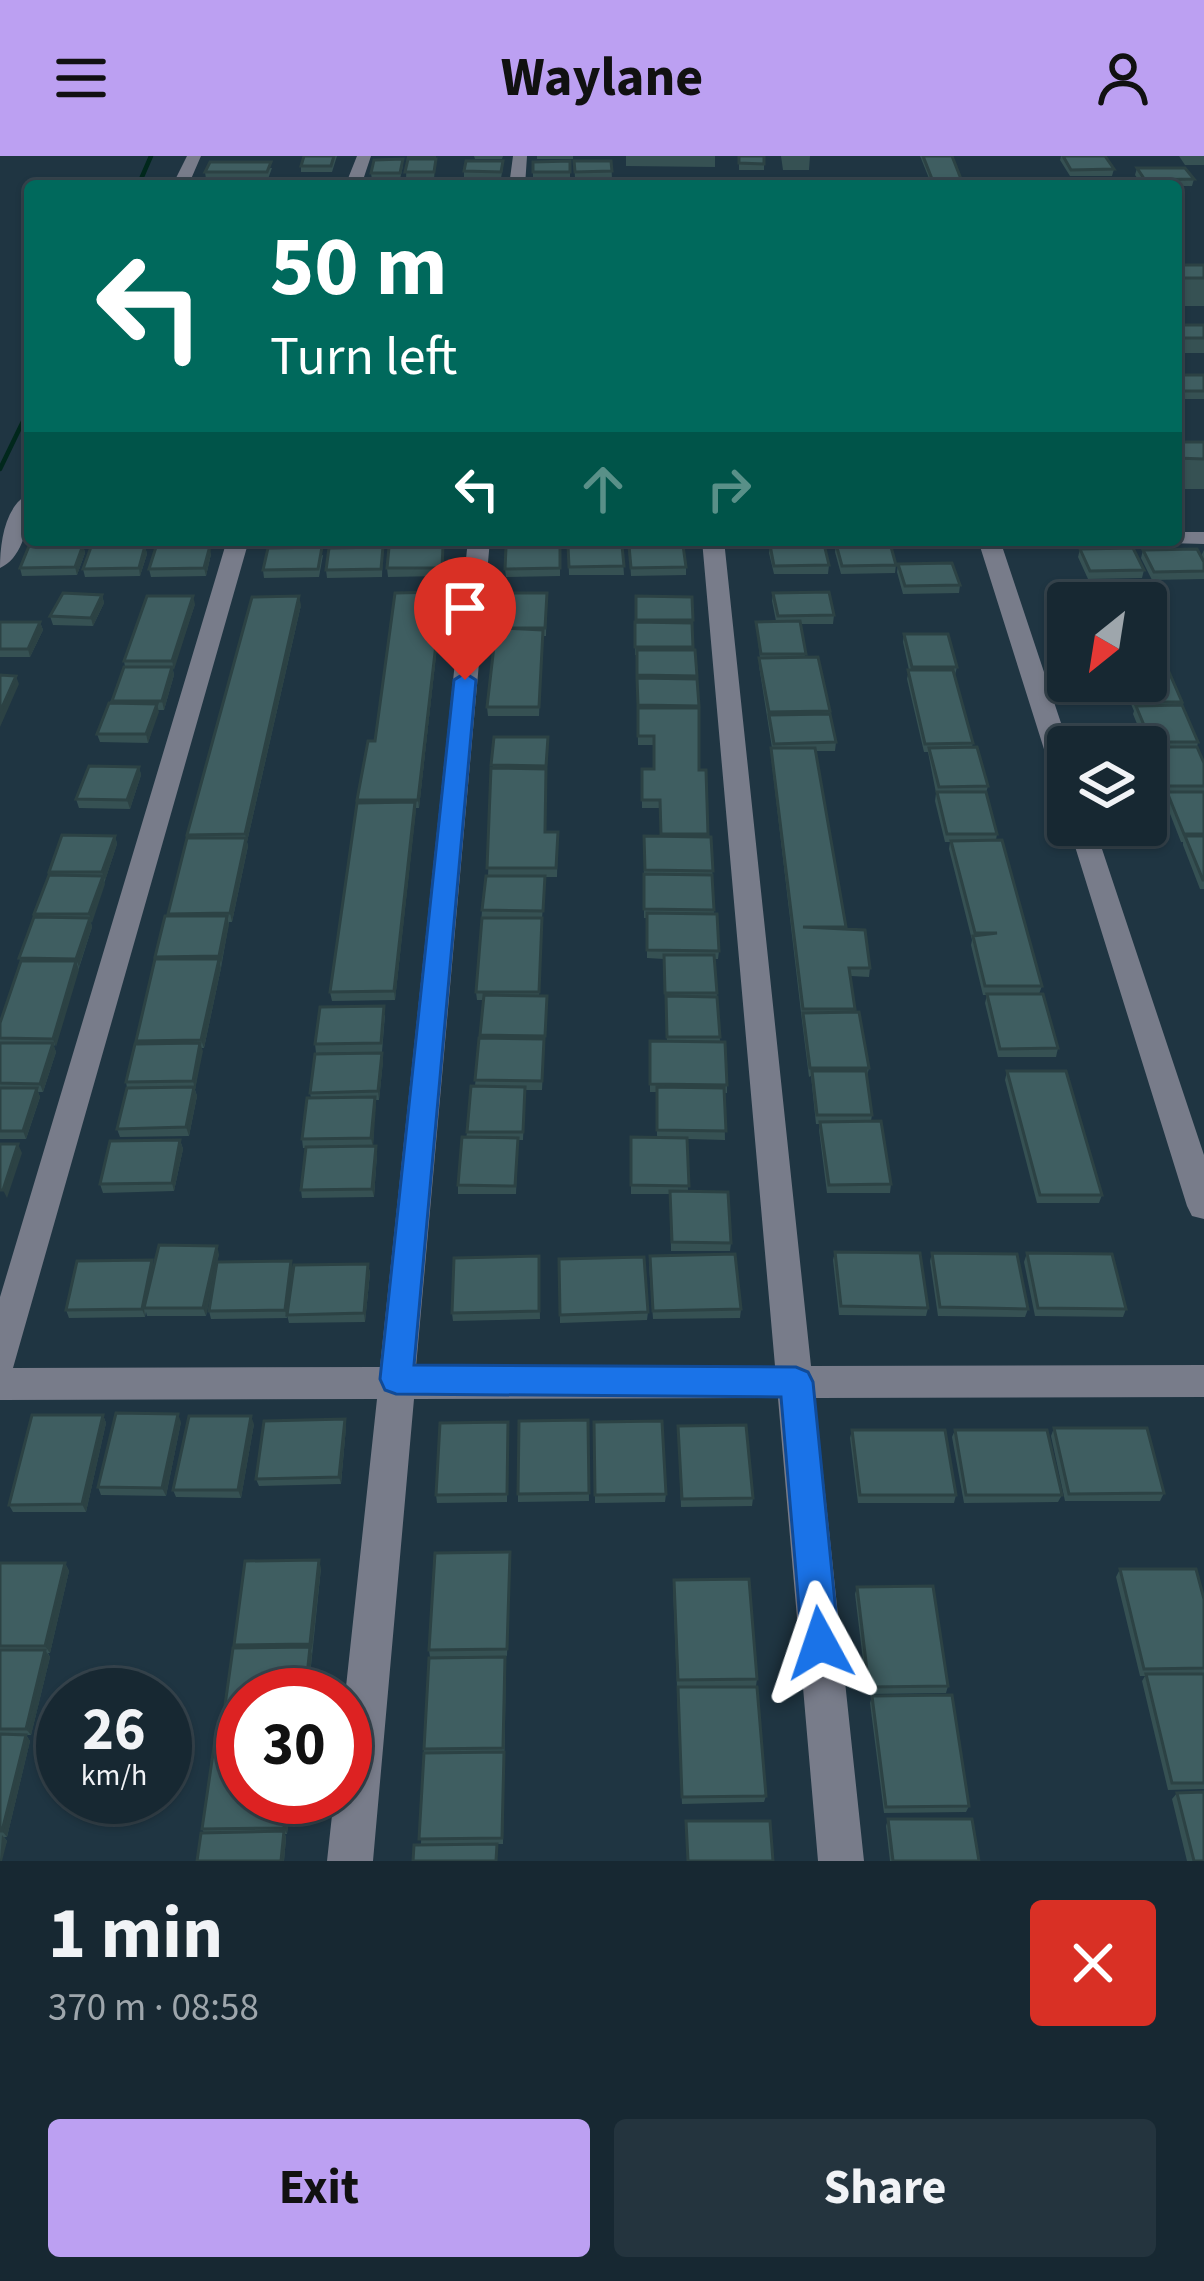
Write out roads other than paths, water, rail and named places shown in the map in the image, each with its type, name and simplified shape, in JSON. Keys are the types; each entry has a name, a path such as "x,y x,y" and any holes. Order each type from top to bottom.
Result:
{"street":[{"path":"0,561 14,537"},
{"path":"0,1357 236,546"},
{"path":"350,1861 478,546"},
{"path":"714,546 841,1861"},
{"path":"991,546 1049,726"},
{"path":"1088,846 1204,1206"},
{"path":"0,1384 396,1379 1204,1381"}],"waterway":[{"path":"141,180 151,156"},
{"path":"0,469 24,419"}]}
